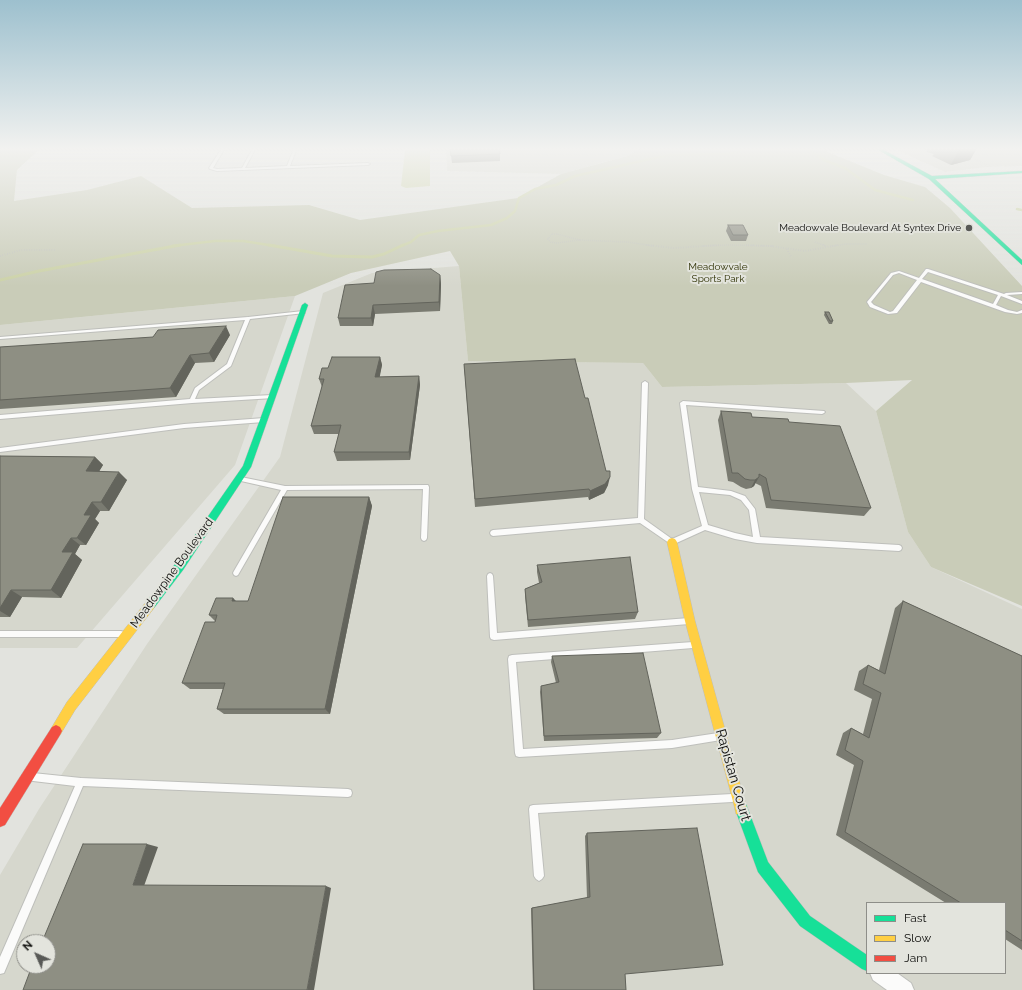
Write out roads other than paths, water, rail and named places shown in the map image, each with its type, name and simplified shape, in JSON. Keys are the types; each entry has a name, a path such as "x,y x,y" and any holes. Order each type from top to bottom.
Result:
{"street":[{"path":"948,194 1022,263"},
{"name":"Meadowpine Boulevard","path":"0,820 71,706 178,567 247,467 304,308"},
{"name":"Rapistan Court","path":"672,542 696,645 737,798 763,867 805,920 866,963"},
{"path":"881,974 904,990"}],"lane":[{"path":"1022,303 1000,294 928,270 920,280 895,312 890,313 872,306 869,302 892,274 899,272 920,280 1007,311 1017,313 1022,311"},
{"path":"1000,294 1022,293"},
{"path":"994,306 1000,294"},
{"path":"0,338 248,318 304,308"},
{"path":"192,401 197,389 229,365 248,318"},
{"path":"641,520 645,383"},
{"path":"0,417 192,401 272,397"},
{"path":"705,527 695,489 683,403 822,412"},
{"path":"0,450 184,426 264,420"},
{"path":"239,478 285,488 426,487 424,538"},
{"path":"236,573 285,488"},
{"path":"695,489 731,493 743,498 752,509 757,540"},
{"path":"493,533 641,520 672,542 705,527 735,536 757,540 899,548"},
{"path":"490,576 494,637 690,621"},
{"path":"0,634 127,634"},
{"path":"696,645 512,660 519,753 672,744 721,736"},
{"path":"28,776 81,782 348,793"},
{"path":"0,969 81,782"},
{"path":"539,876 533,809 737,798"}],"waterway":[{"path":"401,246 411,242 419,235 438,231 491,225 507,218 515,211 519,198 526,194"},
{"path":"891,194 913,200"},
{"path":"1017,209 1022,210"},
{"path":"179,245 215,241 243,241 272,246"},
{"path":"0,280 39,271 179,245"},
{"path":"172,246 179,245"},
{"path":"272,246 332,256 372,257 384,254 403,245"}],"place":[{"name":"Meadowvale Boulevard At Syntex Drive","path":"969,228"}],"park label":[{"name":"Meadowvale Sports Park","path":"718,272"}]}
